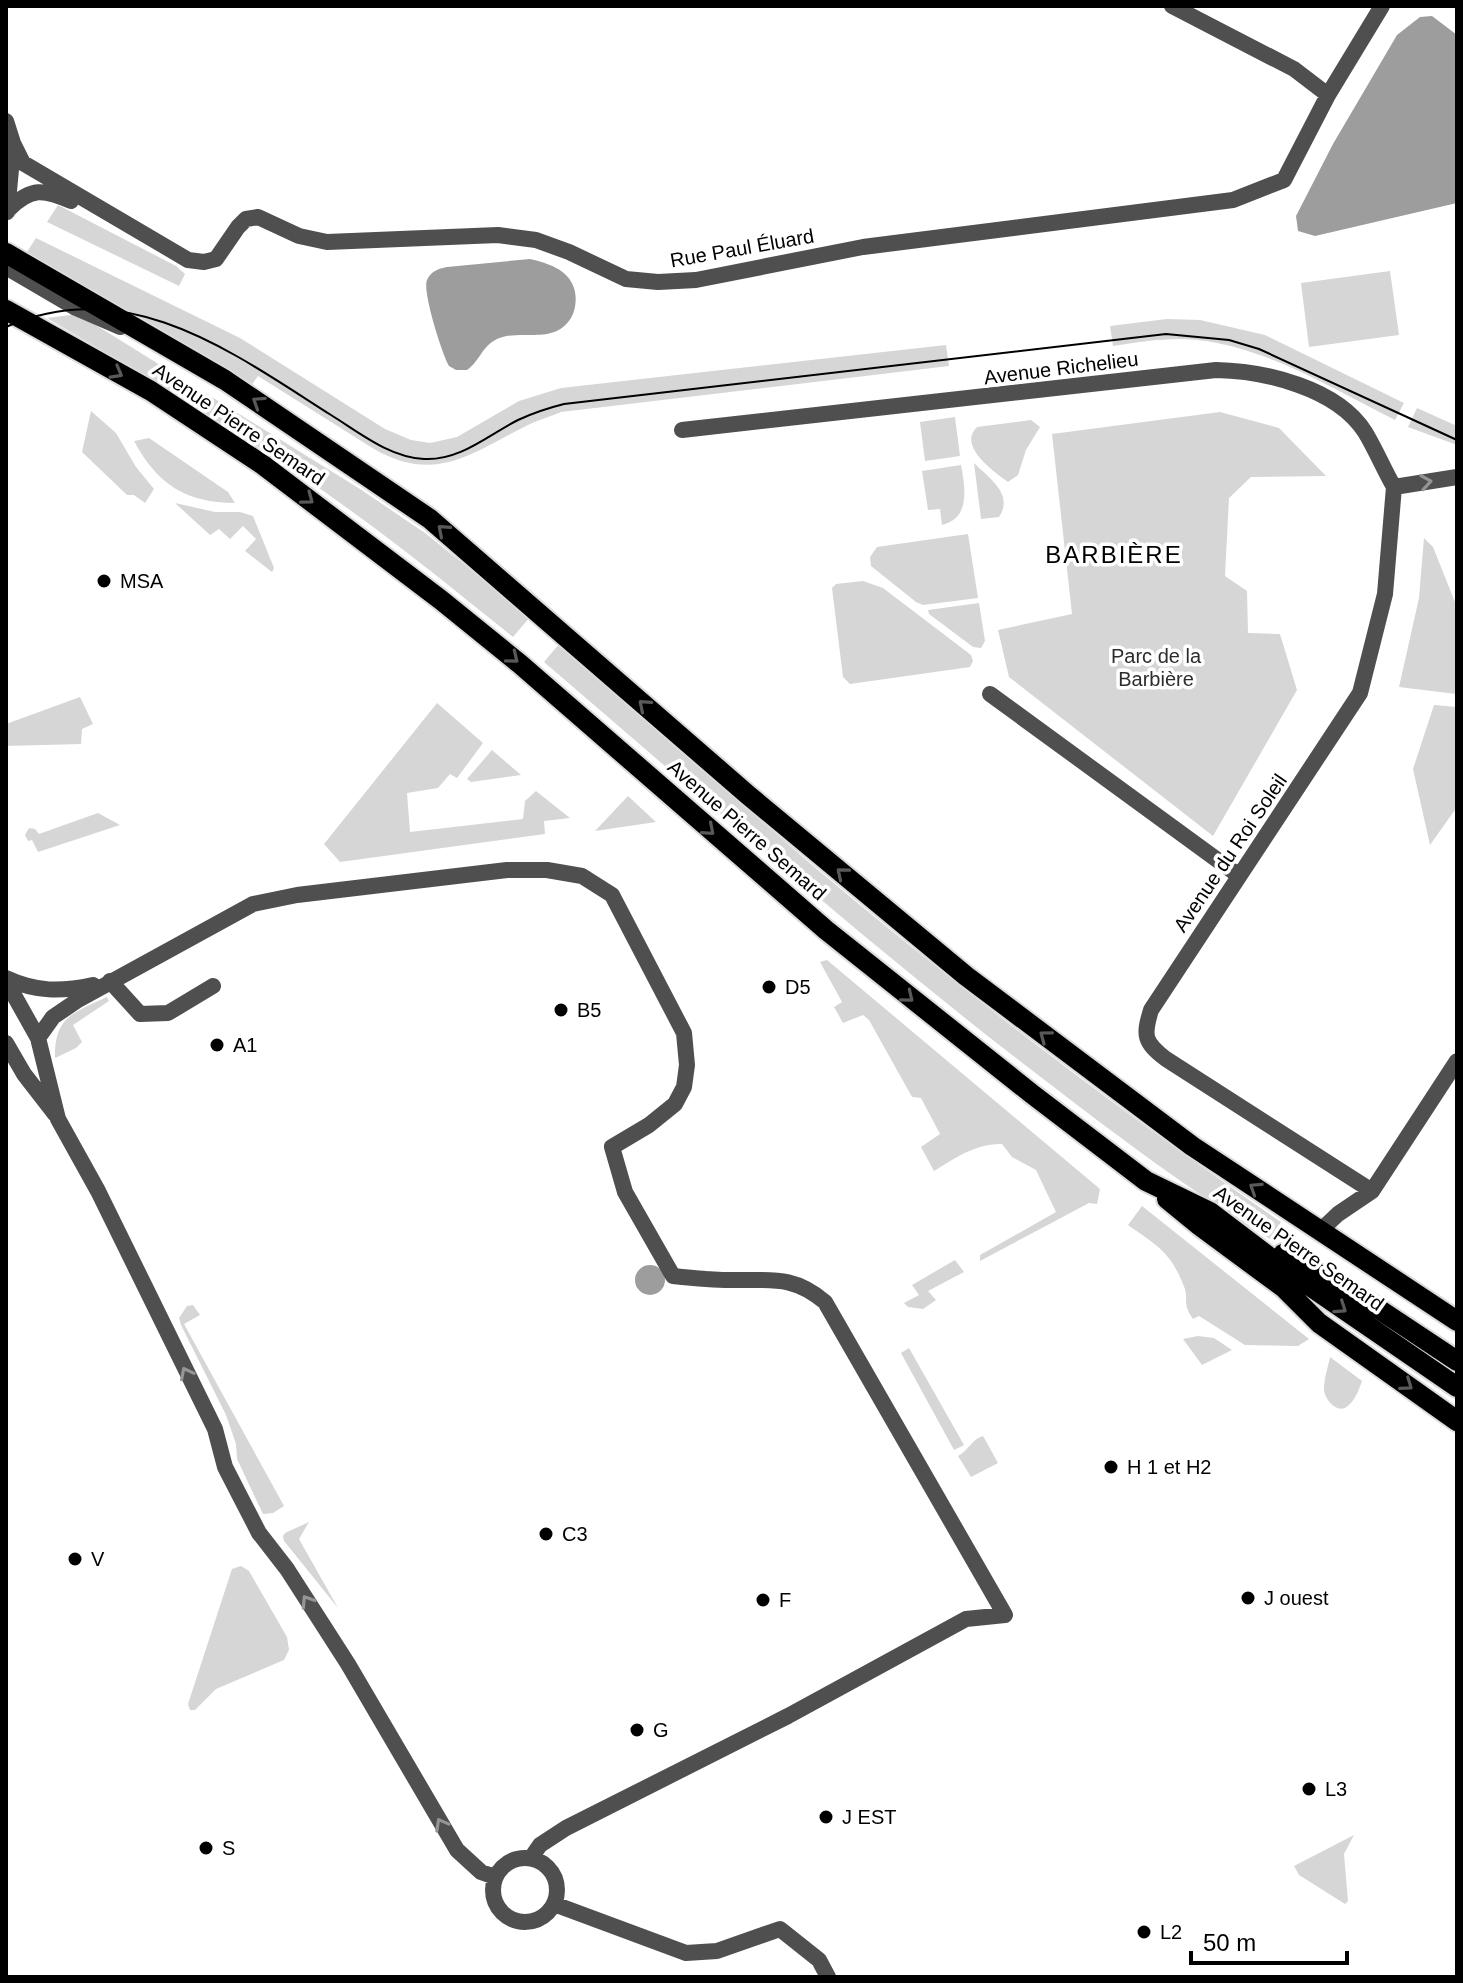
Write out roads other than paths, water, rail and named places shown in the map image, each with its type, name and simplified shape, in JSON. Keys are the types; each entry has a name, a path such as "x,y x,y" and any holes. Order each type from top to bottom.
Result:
{"main road":[{"name":"Avenue Pierre Semard","path":"6,253 144,336 225,380 430,519 748,795 966,976 1192,1146 1457,1321"},
{"name":"Avenue Pierre Semard","path":"6,310 151,391 263,465 520,664 826,930 1020,1085 1146,1181 1210,1212 1285,1269 1457,1387"},
{"path":"1146,1181 1200,1226 1284,1288 1319,1323 1457,1421"},
{"path":"1210,1212 1368,1302 1457,1361"}],"street":[{"path":"1172,6 1294,69 1328,95"},
{"name":"Rue Paul Éluard","path":"7,211 20,198 33,192 48,191 90,210 108,213 188,260 204,262 216,259 246,219 258,217 299,236 327,242 472,235 536,240 626,279 658,282 696,280 877,245 1233,200 1284,180 1328,95 1382,6"},
{"path":"6,121 23,163 108,213"},
{"path":"7,211 13,143"},
{"path":"6,267 76,308 144,336"},
{"name":"Avenue Richelieu","path":"682,430 1216,370 1249,371 1290,380 1341,407 1364,430 1394,487"},
{"path":"1394,487 1457,477"},
{"name":"Avenue du Roi Soleil","path":"1372,1191 1150,1047 1145,1030 1151,1010 1360,693 1385,594 1394,487"},
{"path":"990,694 1238,875"},
{"path":"38,1038 53,1017 110,981 253,904 297,895 520,870 547,870 582,876 612,895 684,1033 687,1065 684,1087 675,1104 649,1125 612,1147 625,1192 673,1276 732,1280 777,1278 808,1288 825,1302 1005,1615 966,1619 788,1716 566,1828 540,1845 531,1858"},
{"path":"6,979 27,987 63,992 110,981"},
{"path":"6,979 38,1038 58,1119"},
{"path":"110,981 140,1014 168,1013 213,986"},
{"path":"6,1043 24,1074 58,1119 98,1191 215,1429 225,1467 259,1533 287,1569 348,1664 457,1850 481,1872 495,1877"},
{"path":"1320,1231 1338,1214 1372,1191 1457,1061"},
{"path":"531,1858 545,1864 554,1876 557,1890 554,1904 543,1916 528,1922 511,1919 499,1909 493,1894 495,1877 503,1866 516,1859 531,1858"},
{"path":"554,1904 686,1953 717,1951 780,1929 819,1960 828,1977"}],"tram line":[{"path":"6,327 51,313 94,309 136,315 177,327 255,367 375,443 399,454 424,459 450,456 518,420 564,404 1166,334 1229,340 1259,349 1457,440"}],"place":[{"name":"MSA","path":"104,581"},
{"name":"D5","path":"769,987"},
{"name":"B5","path":"561,1010"},
{"name":"A1","path":"217,1045"},
{"name":"H 1 et H2","path":"1111,1467"},
{"name":"C3","path":"546,1534"},
{"name":"V","path":"75,1559"},
{"name":"J ouest","path":"1248,1598"},
{"name":"F","path":"763,1600"},
{"name":"G","path":"637,1730"},
{"name":"L3","path":"1309,1789"},
{"name":"J EST","path":"826,1817"},
{"name":"S","path":"206,1848"},
{"name":"L2","path":"1144,1932"}],"district":[{"name":"BARBIÈRE","path":"1114,555"}],"park label":[{"name":"Parc de la Barbière","path":"1156,668"}]}
